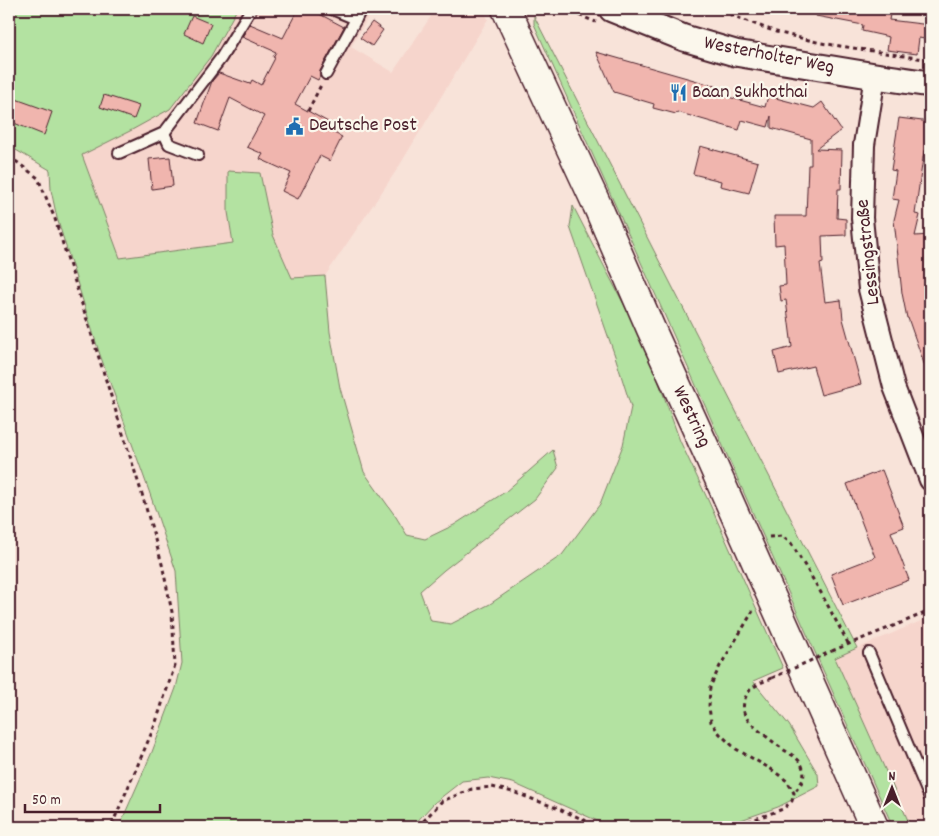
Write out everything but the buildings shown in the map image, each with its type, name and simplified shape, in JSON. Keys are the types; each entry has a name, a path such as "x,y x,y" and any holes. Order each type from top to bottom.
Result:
{"main road":[{"name":"Westring","path":"506,9 597,205 650,330 704,445 874,827"}],"street":[{"name":"Westerholter Weg","path":"612,9 684,38 735,53 930,84"},
{"name":"Lessingstraße","path":"875,76 864,145 862,209 869,289 894,387 930,480"}],"lane":[{"path":"119,153 164,132 221,58 251,9"},
{"path":"332,9 356,19"},
{"path":"326,74 362,9"},
{"path":"164,132 169,144 198,154"},
{"path":"869,653 930,798"}],"path":[{"path":"715,9 776,32 821,43 930,60"},
{"path":"308,111 326,74"},
{"path":"9,156 38,178 55,219 142,494 162,564 172,612 175,666 155,725 111,827"},
{"path":"746,541 782,536 791,543 849,645"},
{"path":"767,588 720,666 710,687 708,707 711,722 720,734 736,749 771,769 787,781 794,793"},
{"path":"734,827 783,809 792,801 794,793 804,776 799,760 773,742 746,719 743,710 746,694 760,683 930,611"},
{"path":"418,827 442,802 472,789 492,787 513,792 554,807 601,827"}],"shaded area":[{"path":"237,9 373,9 351,47 393,72 436,9 483,9 488,19 398,168 325,276 292,278 273,235 260,173 228,172 228,212 233,243 120,258 82,155 130,131 211,56"},
{"path":"930,617 930,827 911,827 835,658"}],"green space":[{"path":"9,9 237,9 211,56 170,109 82,155 120,258 233,243 228,212 228,171 260,173 273,235 292,278 325,276 330,332 340,388 364,472 407,535 425,539 454,525 505,492 553,450 558,468 535,499 420,591 431,621 451,624 490,604 562,555 600,504 623,445 631,407 570,227 573,206 647,349 680,441 783,668 753,681 789,725 818,774 819,786 778,807 721,827 611,827 513,783 488,778 462,781 434,803 412,827 119,827 152,752 176,688 182,663 176,571 99,352 57,218 51,190 50,170 9,146"},
{"path":"534,16 857,648 835,658 911,827 893,827 534,24"}],"place":[{"name":"Baan Sukhothai","path":"678,93"},
{"name":"Deutsche Post","path":"295,126"}]}
